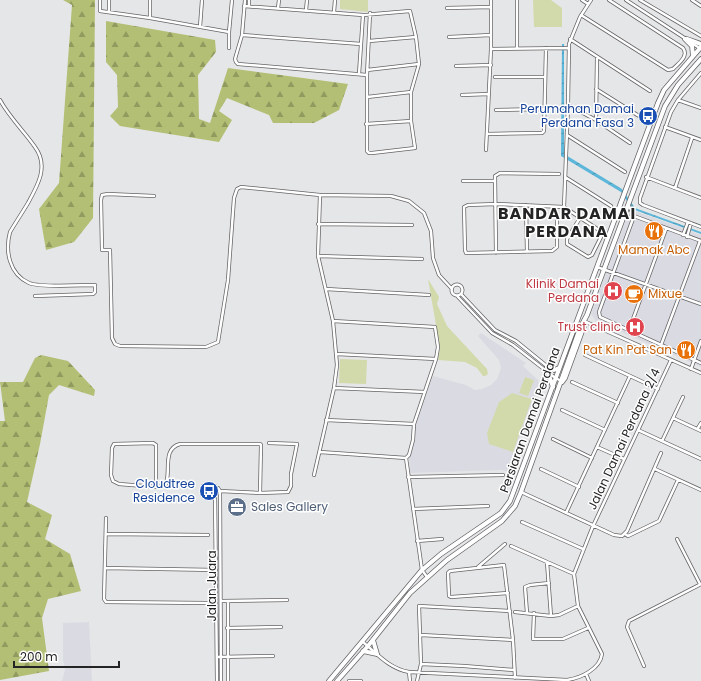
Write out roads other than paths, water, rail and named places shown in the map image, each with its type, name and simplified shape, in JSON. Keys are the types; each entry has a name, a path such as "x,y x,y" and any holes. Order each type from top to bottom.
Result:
{"main road":[{"path":"685,39 701,47"},
{"path":"685,39 692,46 692,56"},
{"name":"Persiaran Damai Perdana","path":"329,681 422,570 441,554 494,518 504,510 510,501 658,103 664,90 701,47"},
{"name":"Persiaran Damai Perdana","path":"337,681 373,640 410,593 447,560 497,525 512,511 522,492 580,328 587,315 624,218 664,106 678,85 701,59"},
{"name":"Persiaran Damai Perdana","path":"559,386 565,378 586,322 587,315"},
{"path":"547,367 554,370 560,368"},
{"path":"548,373 553,387"},
{"path":"494,518 492,522 497,525"},
{"path":"363,652 377,654 373,640"}],"street":[{"path":"100,0 100,11 229,32"},
{"path":"109,0 109,12"},
{"path":"150,0 150,18"},
{"path":"200,27 202,0"},
{"path":"229,48 232,0"},
{"path":"245,0 242,35 235,59 238,64 366,75"},
{"path":"249,0 249,6"},
{"path":"278,8 279,0"},
{"path":"306,10 307,0"},
{"path":"334,12 335,0"},
{"path":"486,150 492,48 491,0"},
{"path":"516,48 517,0"},
{"path":"582,0 588,4"},
{"path":"564,207 568,105 566,48 581,15 591,0"},
{"path":"581,15 668,70 673,69 685,56 686,51 683,48 608,0"},
{"path":"626,0 685,39"},
{"path":"637,7 641,0 701,36"},
{"path":"692,0 701,6"},
{"path":"244,6 364,14 410,11 416,37 418,64 411,92 415,148 372,153 367,152 366,75 369,41 369,14"},
{"path":"447,8 491,7"},
{"path":"359,74 364,14"},
{"path":"242,35 361,44"},
{"path":"448,37 491,35"},
{"path":"369,41 416,37"},
{"path":"570,39 650,91"},
{"path":"492,48 566,48"},
{"path":"487,134 542,134 544,131 546,48"},
{"path":"596,120 597,57"},
{"path":"367,70 418,64"},
{"path":"456,66 491,66"},
{"path":"701,73 678,100 665,127 640,198 640,203 643,205 687,223 701,227"},
{"path":"495,77 545,77"},
{"path":"596,89 638,116"},
{"path":"367,97 411,92"},
{"path":"462,95 489,94"},
{"path":"0,100 36,148 42,161 40,181 10,232 8,251 9,260 14,270 29,282 39,285 95,285 95,292 93,294 35,296"},
{"path":"678,100 701,108"},
{"path":"568,105 596,120 630,143"},
{"path":"496,110 544,109"},
{"path":"366,124 412,121"},
{"path":"665,127 701,140"},
{"path":"567,135 625,172"},
{"path":"674,188 692,138"},
{"path":"496,252 495,176 500,173 559,174"},
{"path":"565,177 611,206"},
{"path":"646,178 701,198"},
{"path":"463,181 495,181"},
{"path":"154,196 102,195 102,250 110,250 112,338 115,344 120,346 206,347 218,342 228,280 234,198 237,189 241,187 248,187 320,195 391,196 409,201 424,213 431,231 433,258 439,275 449,284 452,289 452,294 457,296 492,333 513,345 548,373 562,379"},
{"path":"314,475 338,365 333,321 318,256 320,195"},
{"path":"557,218 557,247 555,250 466,253 464,207 474,204 564,207 608,236"},
{"path":"526,205 527,252"},
{"path":"628,205 634,216 599,312 600,317 701,363"},
{"path":"624,218 634,216 700,241 661,345"},
{"path":"580,218 567,239 566,244 588,257 592,255 603,233"},
{"path":"683,235 687,223"},
{"path":"318,224 412,225"},
{"path":"687,237 691,224"},
{"path":"629,330 666,229"},
{"path":"318,256 422,259"},
{"path":"597,267 701,304"},
{"path":"449,284 458,285 462,288 463,291 461,294"},
{"path":"452,289 455,285"},
{"path":"326,289 428,295"},
{"path":"457,296 461,294"},
{"path":"461,294 495,330 516,341 557,377"},
{"path":"333,321 435,327 438,343 436,359 414,424 413,440 409,455 406,458 422,570 427,578"},
{"path":"586,322 701,373"},
{"path":"691,369 701,341"},
{"path":"336,354 436,359"},
{"path":"584,355 658,389"},
{"name":"Jalan Damai Perdana 2/4","path":"574,574 593,526 671,360"},
{"path":"566,513 630,376"},
{"path":"572,382 618,403"},
{"path":"334,388 426,392"},
{"path":"662,441 683,397"},
{"path":"562,410 605,430"},
{"path":"673,418 700,429 701,423"},
{"path":"326,420 414,424"},
{"path":"638,430 701,459"},
{"path":"553,439 592,458"},
{"path":"220,491 218,495 215,494 214,491 216,488 220,489 220,491 260,493 288,492 291,486 291,474 297,444 269,443"},
{"path":"156,487 156,445 114,444 112,448 111,475 113,481 119,484 156,487 164,486 166,484 169,475 168,456 170,450 174,446 180,444 259,444 261,445 260,493"},
{"path":"597,447 624,460"},
{"path":"320,452 406,458"},
{"path":"624,535 662,453"},
{"path":"655,468 701,490"},
{"path":"542,469 579,487"},
{"path":"408,477 503,475"},
{"path":"522,492 614,535 628,536 660,521 678,480"},
{"name":"Jalan Juara","path":"220,491 222,601 221,681"},
{"name":"Jalan Juara","path":"215,494 217,681"},
{"path":"413,509 488,506"},
{"path":"106,518 104,599 106,602 207,603"},
{"path":"522,522 584,550"},
{"path":"106,534 208,535"},
{"path":"418,541 442,539"},
{"path":"644,666 627,627 628,621 701,584 677,539"},
{"path":"478,568 505,544"},
{"path":"363,642 397,670 409,672 508,679 567,680 586,674 599,663 602,654 578,606 574,574 511,546"},
{"path":"547,562 551,616"},
{"path":"508,593 451,597 449,596 448,572 504,566 508,593 513,640 515,678"},
{"path":"105,568 216,570"},
{"path":"527,612 525,587 549,583"},
{"path":"222,601 287,600"},
{"path":"228,601 228,681"},
{"path":"417,681 421,664 419,606 510,611"},
{"path":"515,612 527,612 551,616 559,615 578,606"},
{"path":"534,613 533,638 563,639 588,628"},
{"path":"227,628 281,628"},
{"path":"421,635 513,640"},
{"path":"217,657 273,656"},
{"path":"421,664 514,670"},
{"path":"409,672 410,681"},
{"path":"586,674 589,681"},
{"path":"349,681 361,681"}],"water":[{"path":"562,44 564,44 564,154 622,189 635,208 701,232 701,234 632,209 621,192 561,156"}],"place":[{"name":"Perumahan Damai Perdana Fasa 3","path":"648,116"},
{"name":"Mamak Abc","path":"654,231"},
{"name":"Klinik Damai Perdana","path":"613,291"},
{"name":"Mixue","path":"634,294"},
{"name":"Trust clinic","path":"635,327"},
{"name":"Pat Kin Pat San","path":"686,350"},
{"name":"Cloudtree Residence","path":"209,491"},
{"name":"Sales Gallery","path":"237,507"}],"district":[{"name":"BANDAR DAMAI PERDANA","path":"567,222"}]}
